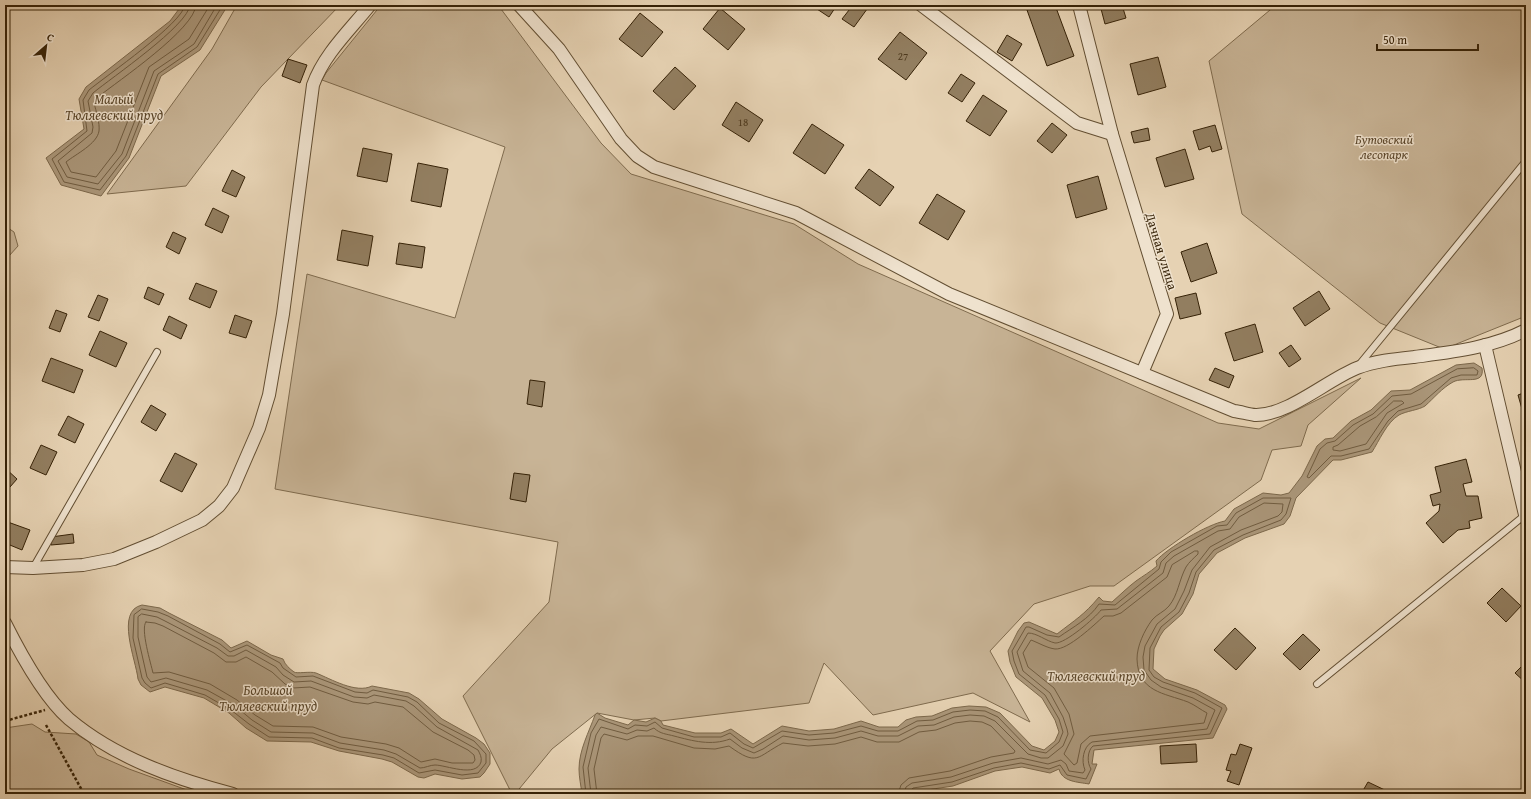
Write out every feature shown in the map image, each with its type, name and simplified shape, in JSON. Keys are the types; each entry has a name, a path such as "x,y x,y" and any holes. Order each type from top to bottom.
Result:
{"street":[{"path":"5,567 33,568 83,565 121,556 156,542 202,520 219,506 233,488 259,428 269,395 283,314 313,85 318,71 327,57 370,5"},
{"path":"519,5 559,49 621,139 637,156 654,167 796,213 949,294 1234,411 1255,415 1275,412 1357,368 1381,361 1455,352 1485,345 1514,336 1526,330"},
{"path":"920,5 1077,123 1112,134"},
{"name":"Дачная улица","path":"1079,5 1112,134 1167,314 1142,373"},
{"path":"1485,345 1526,517"},
{"path":"5,623 15,644 39,683 68,718 104,744 147,766 210,788 233,794"}],"lane":[{"path":"1357,368 1526,161"},
{"path":"33,568 157,352"},
{"path":"1317,684 1526,517"}],"path":[{"path":"5,721 58,706"},
{"path":"46,725 84,794"}],"green space":[{"path":"237,5 340,5 261,87 186,186 107,194 212,49"},
{"path":"381,5 498,5 601,143 631,174 794,224 858,264 1218,423 1259,429 1361,378 1308,425 1301,446 1272,450 1261,480 1114,586 1090,586 1034,604 990,651 1030,722 973,693 873,715 824,663 809,703 661,721 655,718 634,720 597,713 552,749 515,794 512,794 463,696 549,602 558,542 275,489 307,274 455,318 505,147 322,80"},
{"name":"Бутовский лесопарк","path":"1276,5 1526,5 1526,316 1444,349 1380,323 1242,214 1209,61"},
{"path":"5,226 14,232 18,246 9,256 5,274"},
{"path":"32,724 45,732 76,734 89,742 97,755 129,769 198,794 5,794 5,728"}],"water":[{"name":"Малый Тюляевский пруд","path":"182,5 228,5 200,50 161,76 129,158 101,196 61,185 46,158 84,129 79,99 86,87 170,21"},
{"name":"Тюляевский пруд","path":"1474,363 1482,368 1482,374 1480,377 1473,380 1458,380 1453,382 1425,406 1399,415 1387,427 1372,452 1341,460 1333,460 1296,498 1290,516 1284,524 1245,538 1217,553 1199,574 1193,594 1182,614 1164,630 1160,636 1154,649 1153,669 1165,679 1197,690 1225,705 1227,709 1213,738 1094,750 1092,764 1097,764 1089,784 1071,781 1063,777 1059,769 1050,773 1022,767 995,771 953,786 900,794 582,794 579,762 582,748 597,713 605,718 628,725 634,720 646,722 655,718 661,721 663,725 695,733 721,733 731,729 753,744 782,726 809,731 834,729 861,721 879,727 898,727 906,720 916,717 932,716 952,708 969,706 986,707 1000,713 1032,746 1044,750 1055,741 1059,732 1055,720 1042,698 1016,677 1010,662 1008,651 1018,631 1024,623 1029,622 1057,634 1084,613 1099,597 1103,601 1112,602 1133,583 1157,566 1156,561 1178,543 1209,527 1225,521 1234,509 1263,493 1281,495 1289,493 1302,476 1317,446 1325,439 1333,438 1351,421 1371,410 1391,391 1410,390 1456,365"},
{"name":"Большой Тюляевский пруд","path":"142,605 160,608 222,640 231,648 247,641 271,655 283,659 288,667 296,673 316,673 351,687 366,688 372,686 409,693 419,699 442,719 484,744 490,753 490,764 480,777 462,779 435,774 424,778 418,777 392,762 339,751 311,742 267,741 246,728 229,713 204,698 165,687 150,692 141,685 138,679 129,637 128,626 130,616 134,609"}],"building":[{"path":"811,5 837,5 829,17"},
{"path":"853,5 870,5 854,27 842,19"},
{"path":"1041,5 1055,5 1074,56 1047,66 1027,10"},
{"path":"1100,5 1122,5 1126,18 1105,24"},
{"path":"720,8 745,29 728,50 703,29"},
{"path":"640,13 663,32 642,57 619,39"},
{"path":"900,32 927,53 906,80 878,59"},
{"path":"1007,35 1022,44 1012,61 997,52"},
{"path":"1158,57 1166,87 1138,95 1130,64"},
{"path":"288,59 307,65 300,83 282,76"},
{"path":"675,67 696,86 674,110 653,91"},
{"path":"961,74 975,83 962,102 948,93"},
{"path":"983,95 1007,111 990,136 966,121"},
{"path":"736,102 763,120 749,142 722,125"},
{"path":"1052,123 1067,135 1052,153 1037,141"},
{"path":"812,124 844,145 825,174 793,153"},
{"path":"1215,125 1222,149 1212,152 1210,146 1199,150 1193,131"},
{"path":"1148,128 1150,140 1134,143 1131,132"},
{"path":"363,148 392,154 387,182 357,176"},
{"path":"1185,149 1194,179 1165,187 1156,158"},
{"path":"418,163 448,169 441,207 411,201"},
{"path":"869,169 894,187 880,206 855,188"},
{"path":"232,170 245,177 236,197 222,191"},
{"path":"1098,176 1107,209 1076,218 1067,185"},
{"path":"937,194 965,211 948,240 919,223"},
{"path":"213,208 229,216 222,233 205,225"},
{"path":"342,230 373,236 368,266 337,260"},
{"path":"173,232 186,238 179,254 166,247"},
{"path":"399,243 425,247 422,268 396,264"},
{"path":"1207,243 1217,273 1191,282 1181,252"},
{"path":"196,283 217,291 210,308 189,299"},
{"path":"148,287 164,294 159,305 144,298"},
{"path":"1319,291 1330,309 1305,326 1293,308"},
{"path":"1196,293 1201,314 1180,319 1175,298"},
{"path":"98,295 108,299 99,321 88,317"},
{"path":"56,310 67,314 60,332 49,328"},
{"path":"235,315 252,321 246,338 229,333"},
{"path":"169,316 187,325 181,339 163,330"},
{"path":"1255,324 1263,352 1234,361 1225,333"},
{"path":"100,331 127,343 116,367 89,355"},
{"path":"1291,345 1301,359 1289,367 1279,353"},
{"path":"51,358 83,370 74,393 42,381"},
{"path":"1215,368 1234,376 1229,388 1209,380"},
{"path":"530,380 545,382 542,407 527,404"},
{"path":"1526,392 1526,423 1518,395"},
{"path":"151,405 166,414 156,431 141,422"},
{"path":"68,416 84,424 75,443 58,435"},
{"path":"41,445 57,452 46,475 30,468"},
{"path":"175,453 197,464 182,492 160,481"},
{"path":"1466,459 1472,482 1463,484 1466,496 1478,496 1482,518 1469,521 1470,528 1458,530 1443,543 1426,523 1439,511 1440,504 1433,506 1430,495 1441,492 1435,467"},
{"path":"5,468 17,479 10,487 5,482"},
{"path":"514,473 530,475 526,502 510,499"},
{"path":"5,521 30,530 22,550 5,543"},
{"path":"73,534 74,543 51,545 51,537"},
{"path":"1502,588 1521,606 1506,622 1487,603"},
{"path":"1235,628 1256,648 1236,670 1214,650"},
{"path":"1303,634 1320,650 1300,670 1283,654"},
{"path":"1526,662 1526,683 1515,673"},
{"path":"1196,744 1197,762 1161,764 1160,746"},
{"path":"1240,744 1252,748 1239,785 1227,781 1231,771 1226,770 1231,754 1236,755"},
{"path":"1368,782 1389,792 1388,794 1361,794"}]}
